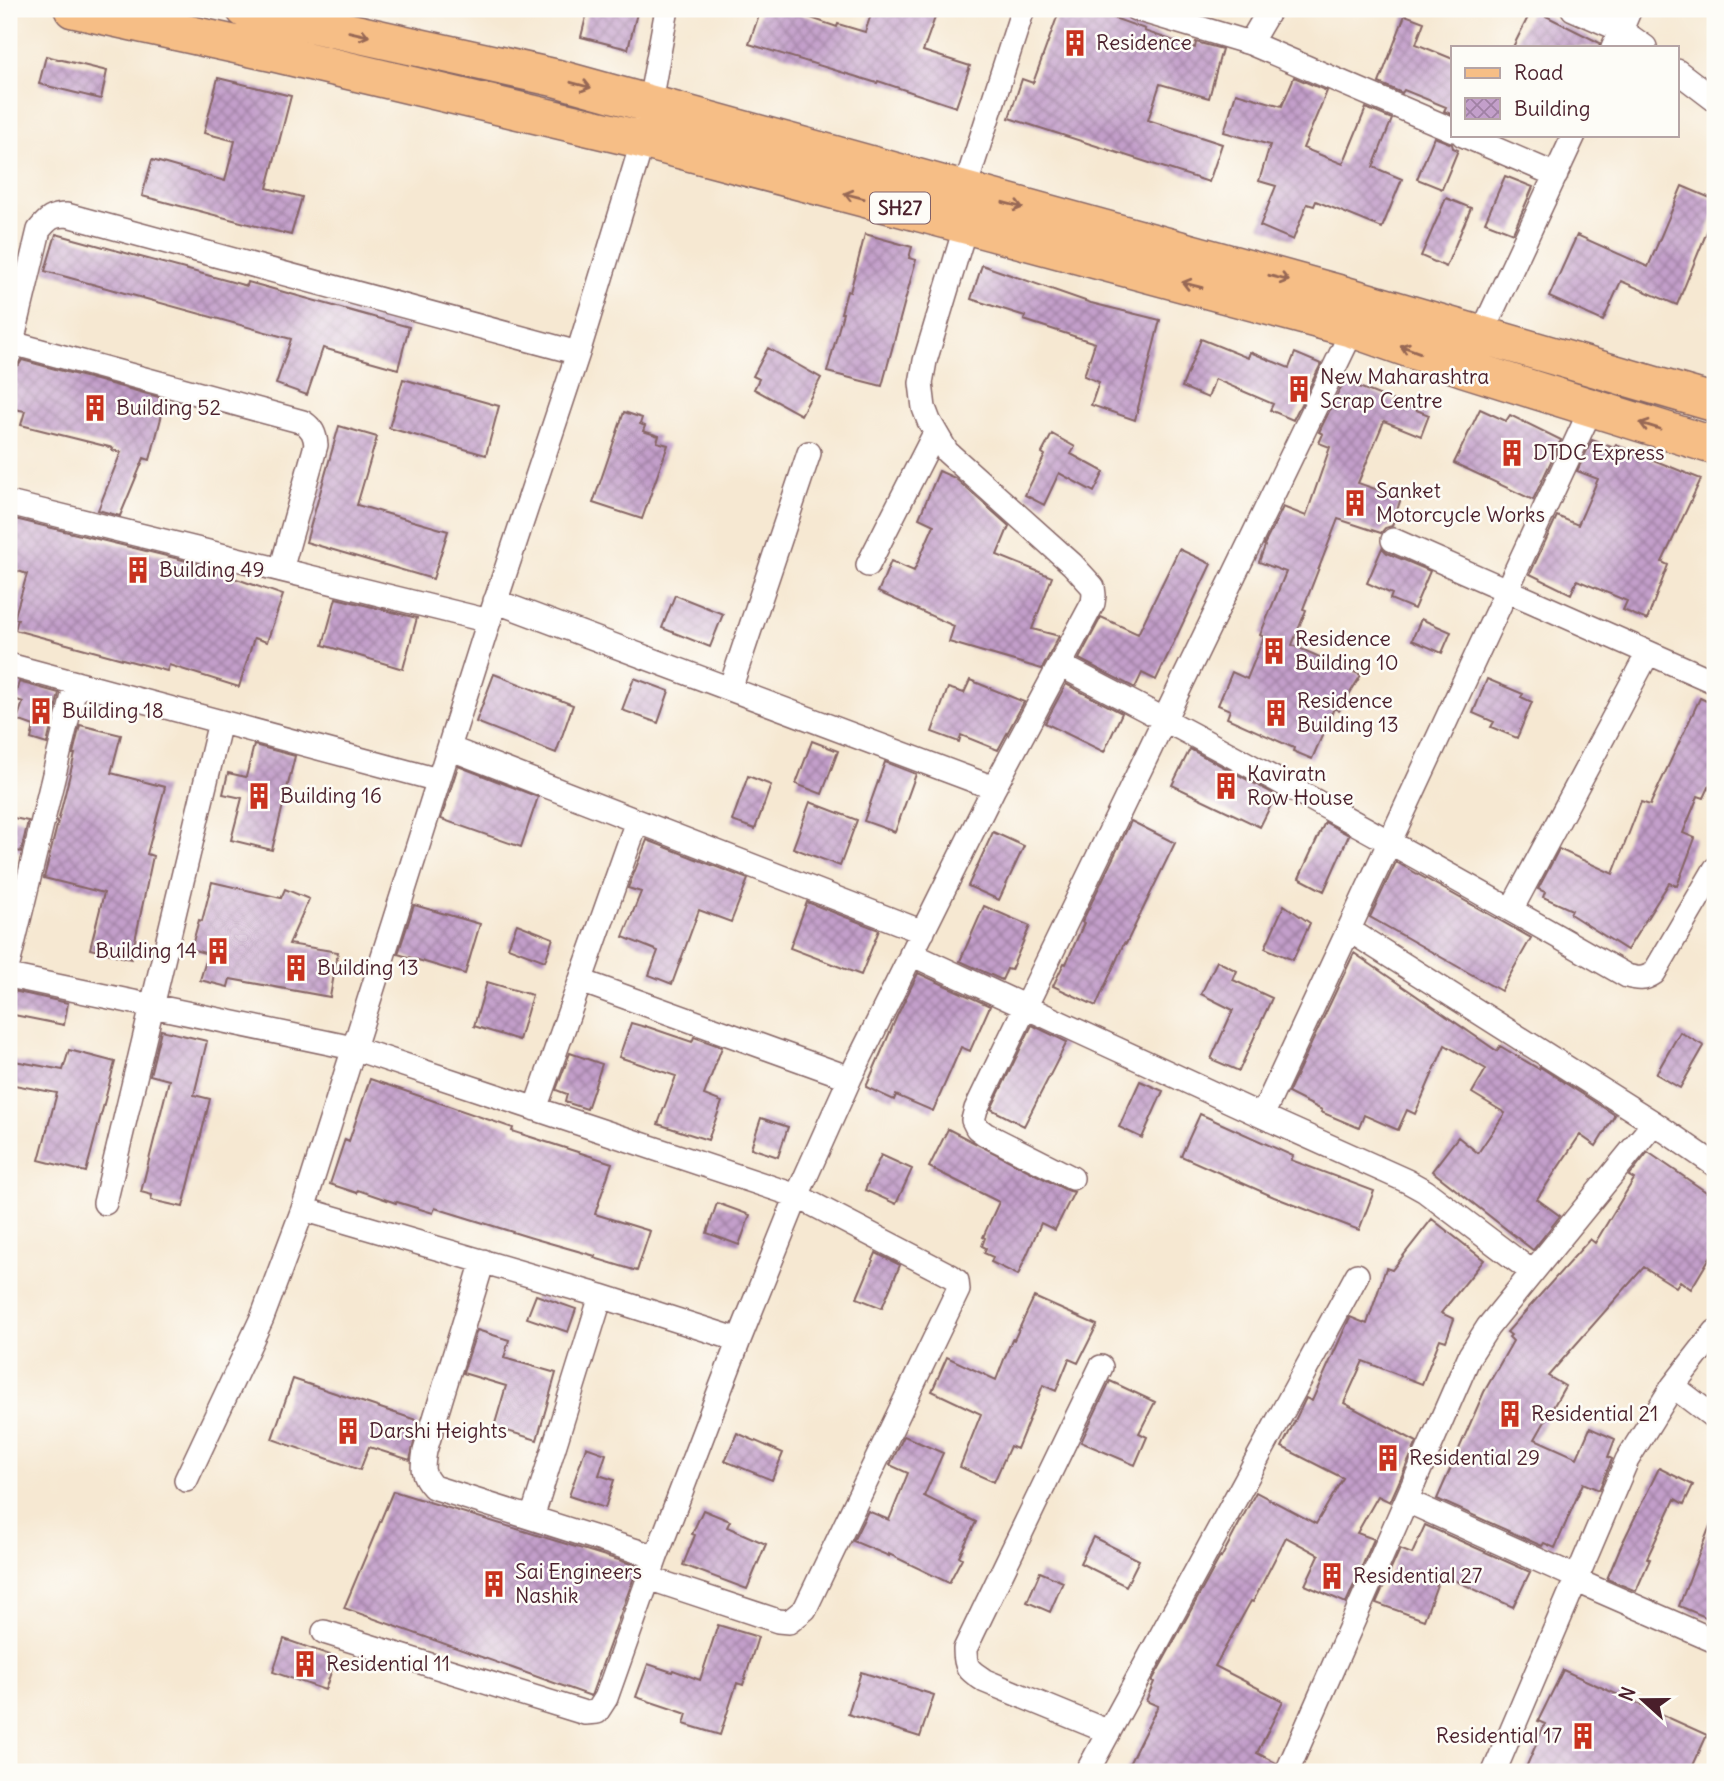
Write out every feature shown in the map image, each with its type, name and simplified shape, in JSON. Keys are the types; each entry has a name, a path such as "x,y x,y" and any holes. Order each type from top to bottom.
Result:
{"main road":[{"name":"SH27","path":"73,9 274,53 643,140 965,208 1481,335 1715,403"},
{"name":"SH27","path":"245,9 556,78 650,104 965,208 1353,328 1464,368 1715,446"}],"street":[{"path":"186,1480 262,1318 303,1209 438,779 578,353 643,140 667,9"},
{"path":"324,1632 585,1713 597,1712 607,1698 652,1568 797,1196 850,1078 911,954 994,788 1093,603 1093,587 1072,564 947,452 924,408 921,383 965,208 1023,9"},
{"path":"1136,9 1250,43 1451,130"},
{"path":"1250,43 1270,9"},
{"path":"1573,9 1622,29 1644,46"},
{"path":"1678,72 1715,100"},
{"path":"1465,136 1556,175"},
{"path":"1481,335 1574,136"},
{"path":"281,570 316,445 310,427 303,422 10,349 39,230 46,221 57,215 67,215 578,353"},
{"path":"1072,1178 976,1128 973,1120 976,1109 1353,328"},
{"path":"1262,1116 1591,409"},
{"path":"868,565 935,433"},
{"path":"730,689 809,453"},
{"path":"9,503 281,570 492,611 730,689 994,788"},
{"path":"1393,540 1715,682"},
{"path":"1511,910 1648,653"},
{"path":"9,665 438,779"},
{"path":"1060,665 1390,841 1627,976 1645,979 1654,973 1715,869"},
{"path":"9,961 76,683"},
{"path":"105,1203 220,722"},
{"path":"449,748 923,932"},
{"path":"535,1109 637,821"},
{"path":"1349,930 1654,1123 1715,1165"},
{"path":"911,954 1407,1181 1425,1191 1532,1272"},
{"path":"9,976 353,1048 797,1196 951,1276 957,1282 958,1290 805,1609 789,1622 778,1621 532,1518 433,1487 424,1478 425,1451 483,1261"},
{"path":"581,981 850,1078"},
{"path":"1287,1772 1470,1355 1488,1327 1654,1123"},
{"path":"303,1209 601,1296 739,1340"},
{"path":"1087,1772 1357,1275"},
{"path":"532,1518 601,1296"},
{"path":"1494,1772 1628,1460 1673,1386 1715,1332"},
{"path":"1101,1367 965,1649 965,1664 985,1681 1109,1732"},
{"path":"1673,1386 1715,1418"},
{"path":"1407,1501 1715,1641"}],"building":[{"path":"588,9 638,9 628,49 581,37"},
{"path":"761,9 785,9 837,27 838,24 865,32 873,9 938,9 923,51 970,66 956,107 878,81 877,83 749,44"},
{"path":"1060,9 1114,9 1111,17 1145,29 1144,31 1195,48 1196,42 1222,49 1209,98 1160,84 1148,120 1222,144 1209,182 1009,118 1022,79 1033,83"},
{"path":"1532,9 1600,43 1599,46 1514,46"},
{"path":"1405,15 1424,22 1416,44 1451,58 1451,114 1444,111 1446,107 1379,83"},
{"path":"46,56 107,71 101,99 39,84"},
{"path":"1294,77 1327,91 1303,148 1343,164 1366,108 1392,119 1373,167 1402,179 1382,228 1316,201 1314,206 1307,204 1293,240 1260,226 1276,186 1259,181 1270,145 1224,132 1236,93 1282,106"},
{"path":"218,78 291,96 267,188 302,197 291,235 142,196 152,160 225,181 235,141 204,133"},
{"path":"1434,137 1452,144 1453,148 1458,150 1442,189 1417,179"},
{"path":"1505,176 1533,187 1513,233 1485,222"},
{"path":"1682,186 1715,200 1715,212 1677,305 1621,281 1603,321 1549,297 1577,235 1648,267"},
{"path":"1446,198 1471,208 1446,267 1421,256"},
{"path":"56,234 247,286 248,282 409,327 398,369 323,348 307,395 276,384 291,339 45,271"},
{"path":"865,234 912,247 909,258 916,260 882,386 827,372 847,291 850,292"},
{"path":"982,265 1091,303 1160,320 1135,420 1091,405 1099,382 1084,376 1095,343 971,299"},
{"path":"1201,339 1248,358 1250,352 1289,368 1295,353 1321,364 1293,420 1270,410 1273,404 1215,379 1208,398 1182,387"},
{"path":"768,348 821,378 801,415 754,389 759,379 753,376"},
{"name":"Building 52","path":"22,360 166,399 150,460 144,458 120,516 98,510 121,452 21,425 25,411 9,408 9,369 19,365"},
{"path":"403,379 499,406 486,455 389,428"},
{"path":"1344,381 1429,415 1421,436 1384,421 1358,483 1401,498 1392,526 1381,533 1338,519 1303,609 1306,610 1292,645 1361,675 1339,711 1334,708 1312,759 1227,718 1230,710 1218,705 1232,672 1247,679 1264,637 1260,635 1286,572 1259,562 1264,545 1283,507 1306,516 1330,447 1319,443 1323,434 1319,432"},
{"name":"DTDC Express","path":"1480,409 1506,421 1510,415 1561,440 1533,500 1454,463"},
{"path":"624,412 642,418 640,424 645,426 643,431 659,436 657,442 668,445 642,519 593,503"},
{"path":"339,426 377,437 357,505 448,531 433,579 306,542"},
{"path":"1052,434 1075,447 1071,454 1104,472 1094,492 1059,473 1044,505 1025,495"},
{"path":"1592,440 1614,448 1616,445 1701,479 1662,562 1668,565 1647,620 1623,610 1627,601 1577,580 1571,594 1530,574 1557,516 1578,525 1598,479 1577,471"},
{"path":"939,471 955,478 1009,526 997,555 1052,577 1032,629 1059,636 1042,669 949,642 954,626 878,592 891,561 914,571 934,525 919,518"},
{"path":"11,518 232,572 231,577 283,595 267,642 254,638 239,687 169,665 167,671 15,630 18,619 14,619 27,574 9,568"},
{"path":"1382,548 1387,553 1430,571 1414,609 1390,599 1392,594 1367,583"},
{"path":"1179,549 1211,564 1156,680 1142,673 1135,688 1079,659 1101,617 1138,634"},
{"path":"675,595 723,614 710,647 662,628"},
{"path":"336,598 417,618 403,669 323,645"},
{"path":"1421,619 1451,632 1442,653 1412,640"},
{"path":"494,674 573,705 556,753 476,722"},
{"path":"634,678 669,691 658,723 622,710"},
{"path":"1487,679 1523,694 1521,697 1532,702 1517,738 1491,727 1494,722 1473,713"},
{"path":"970,680 1024,702 998,750 961,735 959,742 932,732 948,688 964,693"},
{"name":"Building 18","path":"19,682 59,693 47,744 31,739 34,726 17,720 23,702 14,699"},
{"path":"1066,684 1122,713 1104,752 1045,723"},
{"path":"1700,698 1715,705 1715,774 1704,798 1698,796 1683,833 1695,838 1677,886 1669,883 1627,950 1570,914 1572,910 1543,897 1545,892 1538,889 1559,849 1613,874 1641,802 1650,805"},
{"path":"80,725 121,735 111,773 165,787 147,854 153,856 131,959 90,949 104,893 44,878"},
{"path":"812,741 838,751 822,794 796,784"},
{"name":"Building 16","path":"254,745 295,756 272,850 231,840 242,798 223,794 228,773 246,777"},
{"name":"Kaviratn Row House","path":"1190,749 1276,795 1260,827 1172,785"},
{"path":"885,762 916,774 895,832 864,821"},
{"path":"458,766 538,797 521,847 441,819"},
{"path":"748,776 771,785 755,829 732,821"},
{"path":"810,802 857,820 840,866 793,848"},
{"path":"9,817 28,821 21,852 9,849"},
{"path":"1131,821 1175,843 1126,944 1124,943 1096,1006 1053,986 1064,963 1066,964 1084,923 1082,922"},
{"path":"1325,822 1349,835 1324,891 1299,878"},
{"path":"993,832 1024,846 999,900 968,886"},
{"path":"647,840 748,879 731,922 699,910 672,984 649,975 658,951 623,937 641,892 628,888"},
{"path":"1396,862 1531,938 1501,991 1370,917"},
{"path":"212,882 281,898 285,889 309,899 289,944 338,952 330,997 230,979 228,987 200,980 208,954 191,949 199,920 202,921"},
{"path":"807,902 879,930 861,975 790,948"},
{"path":"414,905 480,924 465,974 398,954"},
{"path":"1284,905 1310,923 1293,960 1265,948"},
{"path":"984,906 1030,926 1011,970 1007,969 1002,980 960,961"},
{"path":"517,924 553,938 545,961 508,947"},
{"path":"1354,953 1497,1051 1500,1046 1539,1069 1540,1067 1615,1115 1596,1146 1580,1135 1537,1199 1560,1216 1533,1250 1432,1171 1458,1137 1478,1153 1505,1113 1472,1093 1486,1069 1445,1045 1415,1114 1407,1110 1398,1130 1364,1115 1359,1128 1321,1112 1322,1110 1288,1093"},
{"path":"1217,961 1237,971 1233,980 1272,998 1239,1071 1211,1059 1233,1010 1201,994"},
{"path":"918,973 990,1006 970,1051 961,1047 933,1111 896,1095 894,1100 866,1087"},
{"path":"487,982 532,995 519,1040 474,1026"},
{"path":"13,991 68,1003 64,1025 9,1014"},
{"path":"631,1023 692,1042 694,1037 722,1047 704,1095 722,1102 708,1140 658,1124 676,1076 619,1057"},
{"path":"1032,1025 1067,1042 1024,1126 991,1109"},
{"path":"161,1030 207,1041 194,1095 210,1099 183,1207 151,1200 152,1195 141,1192 169,1080 150,1075"},
{"path":"1680,1032 1704,1046 1680,1088 1656,1074"},
{"path":"69,1050 115,1062 86,1172 39,1160 57,1093 9,1084 9,1060 63,1070"},
{"path":"570,1053 602,1064 587,1109 565,1102 567,1094 556,1090"},
{"path":"370,1079 513,1128 512,1131 612,1163 595,1214 650,1231 637,1271 435,1208 433,1213 330,1184 345,1139 349,1141"},
{"path":"1140,1081 1163,1091 1142,1138 1119,1127"},
{"path":"1200,1114 1293,1156 1291,1160 1374,1191 1359,1230 1274,1197 1181,1156"},
{"path":"761,1118 788,1127 778,1157 751,1148"},
{"path":"948,1129 1074,1192 1055,1230 1041,1223 1018,1275 991,1262 993,1257 984,1253 986,1248 982,1246 983,1237 999,1202 929,1167"},
{"path":"1648,1152 1715,1198 1715,1249 1691,1289 1680,1281 1676,1287 1644,1267 1548,1376 1565,1386 1535,1439 1577,1458 1590,1428 1615,1439 1608,1457 1612,1459 1599,1490 1583,1483 1555,1548 1544,1543 1542,1546 1437,1499 1484,1392 1513,1341 1507,1332 1590,1239 1595,1243 1634,1179 1629,1176"},
{"path":"881,1155 912,1169 896,1204 865,1190"},
{"path":"717,1203 750,1215 739,1245 707,1233"},
{"path":"1432,1219 1484,1260 1441,1313 1454,1319 1446,1341 1440,1339 1422,1384 1363,1361 1344,1403 1417,1442 1390,1502 1378,1496 1357,1533 1374,1539 1346,1603 1305,1585 1319,1555 1286,1537 1253,1602 1251,1601 1215,1666 1283,1701 1257,1753 1276,1763 1273,1772 1125,1772 1158,1706 1146,1701 1154,1682 1152,1681 1256,1492 1316,1524 1343,1478 1282,1447 1306,1398 1312,1401 1350,1317 1367,1324 1386,1268 1392,1270"},
{"path":"876,1253 900,1265 882,1308 857,1298"},
{"path":"536,1295 576,1309 568,1332 527,1318"},
{"path":"1034,1297 1097,1325 1078,1363 1069,1359 1056,1391 1043,1385 1017,1449 1010,1446 994,1482 960,1467 981,1414 932,1391 947,1357 996,1380 1012,1339 1014,1340"},
{"path":"477,1330 509,1340 504,1358 556,1373 537,1440 494,1427 506,1386 463,1373"},
{"name":"Darshi Heights","path":"293,1379 419,1421 410,1460 369,1447 360,1470 272,1439"},
{"path":"1110,1381 1155,1402 1139,1433 1147,1437 1135,1465 1081,1442"},
{"path":"737,1433 783,1453 772,1480 725,1461"},
{"path":"904,1436 943,1453 924,1496 976,1522 949,1583 889,1554 853,1541 868,1511 889,1520 908,1473 890,1465"},
{"path":"586,1447 606,1454 599,1475 614,1480 605,1508 569,1496"},
{"path":"1659,1468 1693,1485 1684,1504 1675,1499 1647,1558 1650,1559 1636,1591 1607,1579"},
{"name":"Sai Engineers Nashik","path":"393,1491 638,1566 591,1696 344,1608"},
{"path":"703,1510 730,1521 727,1527 766,1544 747,1589 683,1565 695,1535 692,1534"},
{"path":"1713,1518 1715,1519 1715,1621 1679,1606"},
{"path":"1425,1525 1530,1572 1513,1607 1441,1574 1424,1620 1376,1603 1400,1549 1412,1554"},
{"path":"1093,1537 1139,1560 1126,1586 1080,1563"},
{"path":"1040,1572 1063,1582 1050,1612 1027,1602"},
{"path":"718,1625 758,1637 743,1685 737,1683 720,1735 684,1724 687,1714 636,1697 648,1664 700,1680"},
{"name":"Residential 11","path":"284,1639 336,1657 325,1690 273,1672"},
{"path":"1563,1670 1707,1735 1690,1772 1524,1772 1545,1724 1538,1721"},
{"path":"861,1672 934,1695 920,1737 848,1714"}],"place":[{"name":"Residence","path":"1075,43"},
{"name":"New Maharashtra Scrap Centre","path":"1299,389"},
{"name":"Building 52","path":"95,408"},
{"name":"DTDC Express","path":"1512,453"},
{"name":"Sanket Motorcycle Works","path":"1355,503"},
{"name":"Building 49","path":"138,570"},
{"name":"Residence Building 10","path":"1274,651"},
{"name":"Building 18","path":"41,711"},
{"name":"Residence Building 13","path":"1276,713"},
{"name":"Kaviratn Row House","path":"1226,786"},
{"name":"Building 16","path":"259,796"},
{"name":"Building 14","path":"218,951"},
{"name":"Building 13","path":"296,968"},
{"name":"Residential 21","path":"1510,1414"},
{"name":"Darshi Heights","path":"348,1431"},
{"name":"Residential 29","path":"1388,1458"},
{"name":"Residential 27","path":"1332,1576"},
{"name":"Sai Engineers Nashik","path":"494,1584"},
{"name":"Residential 11","path":"305,1664"},
{"name":"Residential 17","path":"1583,1736"}]}
